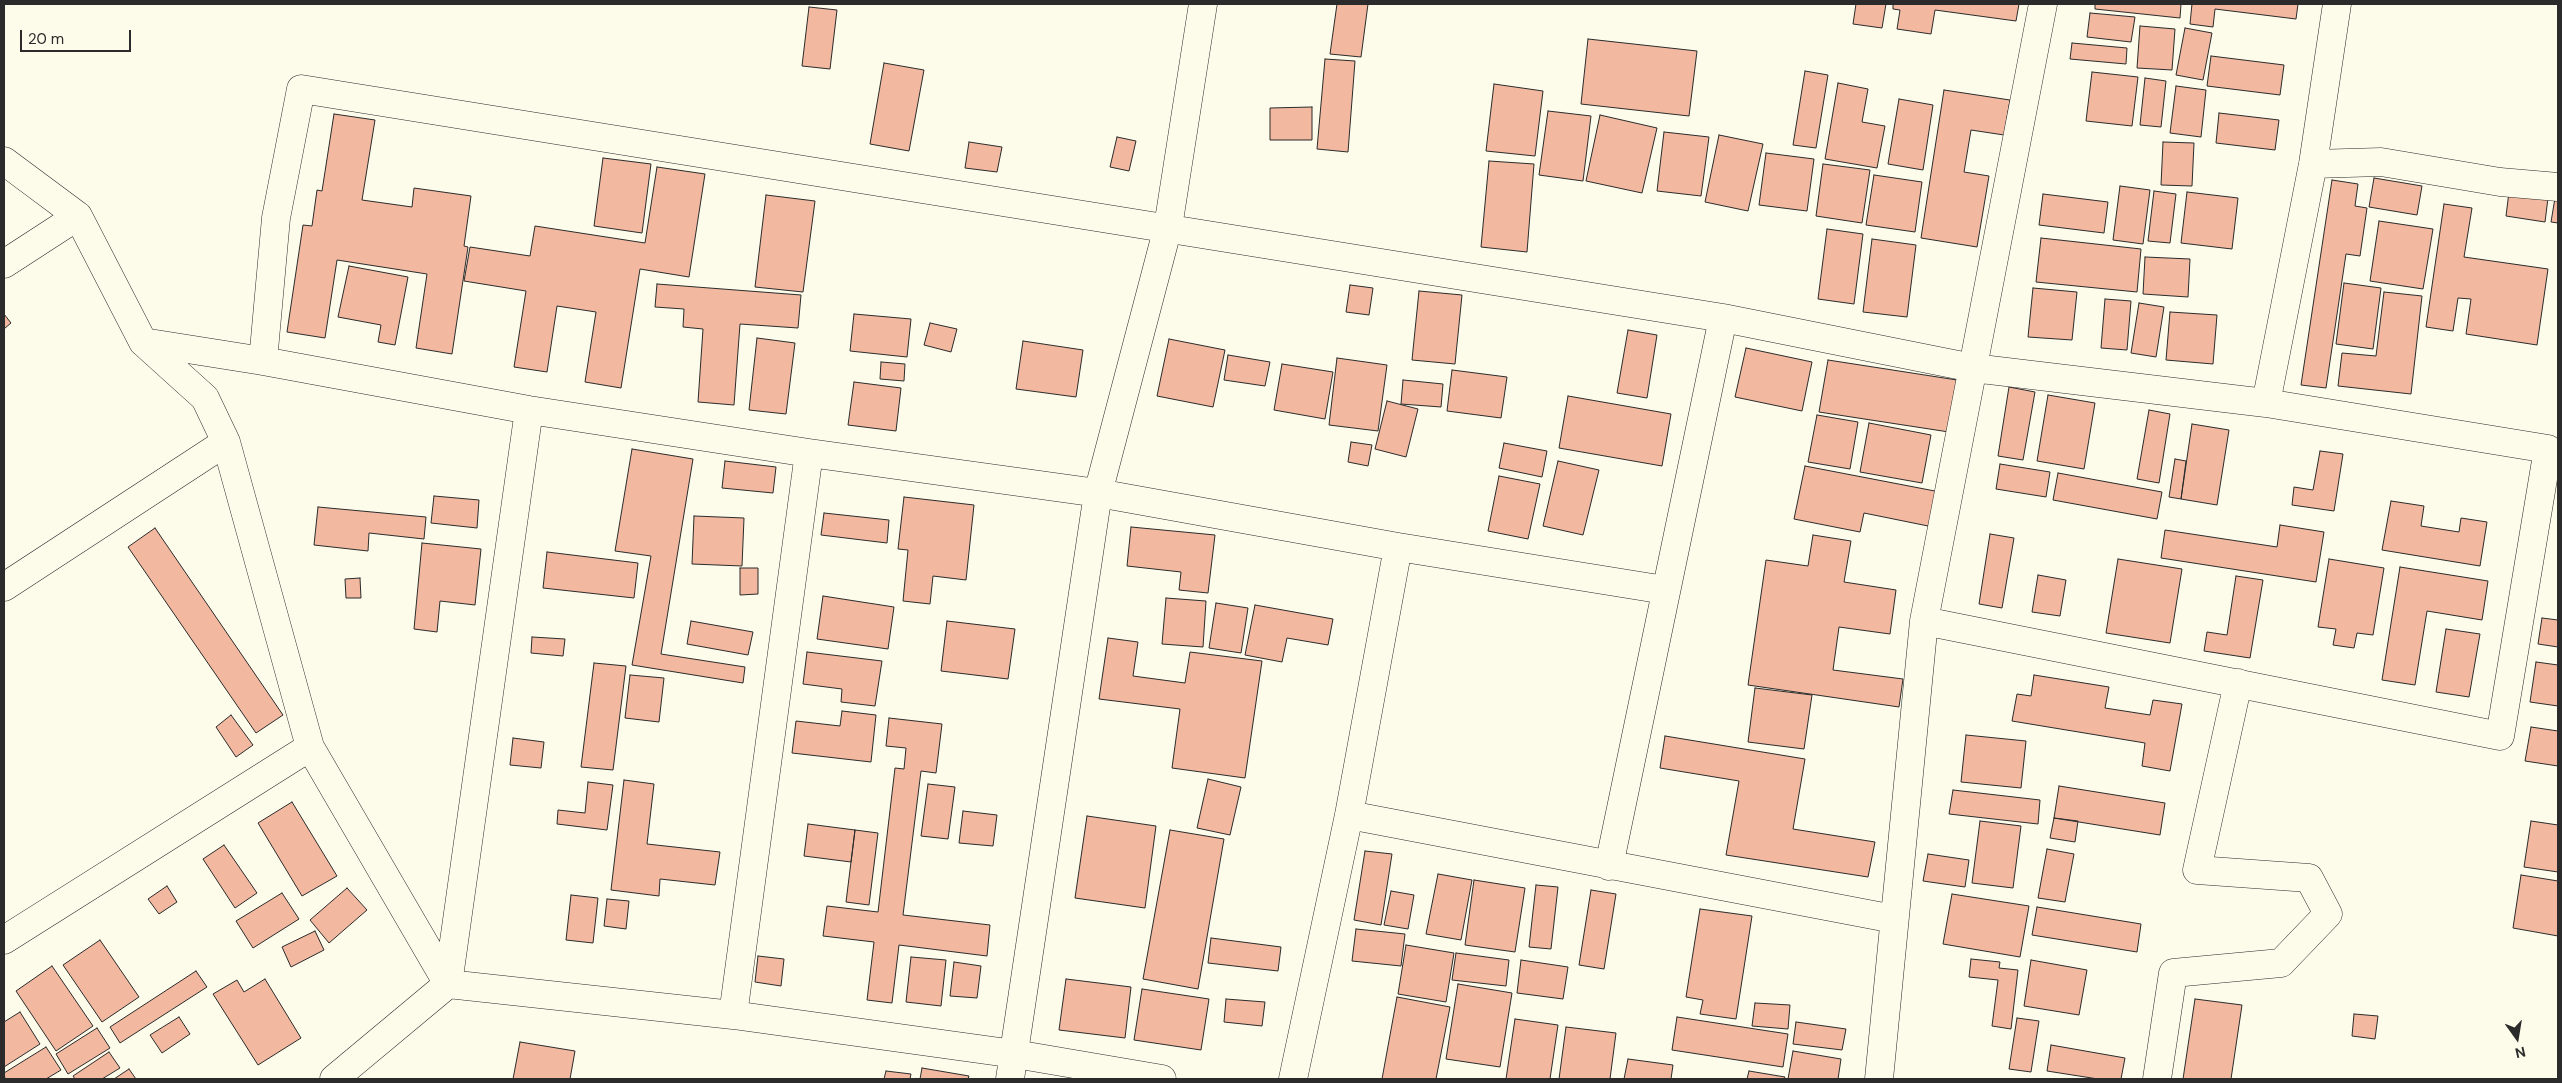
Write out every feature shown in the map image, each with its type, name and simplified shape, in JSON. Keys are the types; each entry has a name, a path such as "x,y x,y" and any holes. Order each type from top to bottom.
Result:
{"street":[{"path":"1013,1066 1098,493 1168,227 1203,4"},
{"path":"1879,1079 1924,621 2043,4"},
{"path":"2266,404 2314,164 2337,4"},
{"path":"263,362 276,218 301,89 1168,227 1723,318 1973,368 2266,404 2548,449 2500,736 1924,621"},
{"path":"4,161 78,216 143,342 205,398 226,442 310,747 448,984"},
{"path":"2314,164 2381,162 2500,182 2558,187"},
{"path":"4,264 78,216"},
{"path":"1609,866 1723,318"},
{"path":"143,342 529,410 809,453 1098,493 1398,547 1665,590"},
{"path":"334,1079 448,984 529,410"},
{"path":"4,587 226,442"},
{"path":"733,1015 809,453"},
{"path":"1293,1079 1349,816 1398,547"},
{"path":"2156,1079 2174,973 2281,963 2328,914 2309,878 2197,870 2238,683"},
{"path":"4,940 310,747"},
{"path":"1349,816 1894,918"},
{"path":"448,984 733,1015 1013,1066 1162,1079"}],"building":[{"path":"1337,4 1368,4 1361,57 1330,54"},
{"path":"1856,4 1886,4 1882,28 1853,24"},
{"path":"1893,4 2019,4 2016,21 1935,10 1931,34 1897,29 1900,10 1893,9"},
{"path":"2095,4 2181,4 2180,18 2095,9"},
{"path":"2192,4 2298,4 2296,19 2215,9 2213,27 2190,24"},
{"path":"809,7 837,10 830,69 802,66"},
{"path":"2090,13 2135,17 2131,42 2087,37"},
{"path":"2140,26 2175,29 2172,70 2137,68"},
{"path":"2185,28 2212,33 2203,80 2176,75"},
{"path":"1588,39 1697,51 1689,116 1581,104"},
{"path":"2072,43 2127,48 2126,64 2070,59"},
{"path":"2211,56 2284,65 2280,95 2207,86"},
{"path":"1325,59 1355,61 1348,152 1317,149"},
{"path":"884,63 924,70 909,151 870,144"},
{"path":"1805,71 1828,75 1816,148 1793,145"},
{"path":"2092,72 2138,77 2132,126 2086,121"},
{"path":"2145,78 2166,81 2161,127 2140,125"},
{"path":"1838,83 1868,89 1862,122 1885,126 1877,168 1825,159"},
{"path":"1494,84 1543,91 1535,156 1486,151"},
{"path":"2176,86 2206,90 2201,137 2170,133"},
{"path":"1944,90 2010,100 2004,135 1971,130 1964,172 1989,176 1977,247 1921,238"},
{"path":"1899,99 1933,105 1923,170 1888,164"},
{"path":"1312,107 1312,140 1270,140 1270,108"},
{"path":"1548,111 1591,116 1583,181 1539,175"},
{"path":"2219,113 2279,120 2275,150 2216,143"},
{"path":"334,114 375,120 362,200 412,207 414,188 471,196 464,246 468,247 452,354 416,348 427,274 337,260 325,338 287,332 303,225 312,226 317,190 322,191"},
{"path":"1600,115 1657,128 1642,193 1586,181"},
{"path":"1664,132 1709,137 1701,196 1657,191"},
{"path":"1719,135 1763,144 1748,211 1705,202"},
{"path":"1117,137 1136,141 1129,171 1110,167"},
{"path":"969,142 1002,147 997,172 965,168"},
{"path":"2163,142 2194,143 2192,186 2161,185"},
{"path":"1766,153 1814,159 1807,211 1759,205"},
{"path":"603,158 651,164 642,233 594,226"},
{"path":"1489,161 1534,164 1527,252 1481,247"},
{"path":"1823,164 1870,170 1862,223 1816,216"},
{"path":"657,167 705,174 689,277 640,269 621,388 585,382 596,312 557,306 547,372 514,367 526,291 464,281 470,247 530,256 535,226 645,243"},
{"path":"1874,175 1922,182 1915,232 1866,225"},
{"path":"2374,178 2422,186 2417,215 2369,207"},
{"path":"2332,180 2358,184 2355,206 2367,208 2360,256 2346,254 2326,388 2301,385"},
{"path":"2120,186 2150,190 2143,244 2113,240"},
{"path":"2154,191 2176,194 2170,243 2148,241"},
{"path":"2187,192 2238,198 2232,249 2181,243"},
{"path":"2509,192 2548,198 2545,222 2506,216"},
{"path":"2043,194 2108,202 2104,233 2039,225"},
{"path":"766,195 815,201 803,292 755,287"},
{"path":"2555,198 2558,199 2558,223 2551,222"},
{"path":"2444,204 2472,208 2464,257 2548,269 2537,345 2466,334 2471,299 2458,298 2453,331 2426,327"},
{"path":"2379,221 2433,229 2423,289 2370,281"},
{"path":"1827,229 1863,234 1854,304 1818,299"},
{"path":"2041,238 2141,249 2137,292 2036,282"},
{"path":"1872,239 1916,245 1907,317 1863,312"},
{"path":"2145,257 2190,259 2188,297 2143,294"},
{"path":"349,266 408,277 395,345 378,342 381,325 338,317"},
{"path":"2344,283 2381,288 2373,349 2336,344"},
{"path":"657,284 801,295 798,328 740,324 734,405 698,402 703,329 683,327 684,309 655,307"},
{"path":"1350,285 1373,288 1369,315 1346,312"},
{"path":"2033,288 2077,292 2072,340 2028,337"},
{"path":"1419,291 1462,295 1455,364 1412,360"},
{"path":"2384,292 2422,296 2411,394 2338,386 2342,353 2376,356"},
{"path":"2105,299 2131,301 2127,350 2101,348"},
{"path":"2139,303 2164,307 2156,357 2131,353"},
{"path":"2170,312 2217,315 2213,364 2166,360"},
{"path":"4,314 11,323 4,329"},
{"path":"854,314 911,319 907,357 850,351"},
{"path":"930,323 957,329 951,352 924,345"},
{"path":"1628,330 1657,335 1647,398 1617,393"},
{"path":"757,338 795,343 786,414 749,410"},
{"path":"1169,339 1225,350 1213,407 1157,396"},
{"path":"1023,341 1083,350 1076,397 1016,389"},
{"path":"1746,348 1812,362 1802,411 1735,397"},
{"path":"1228,355 1270,362 1265,386 1224,380"},
{"path":"1337,358 1387,365 1378,431 1329,425"},
{"path":"1828,360 1957,380 1949,432 1819,412"},
{"path":"881,362 905,364 904,381 880,379"},
{"path":"1282,364 1333,372 1325,419 1274,410"},
{"path":"1452,370 1507,377 1501,418 1447,411"},
{"path":"1403,380 1443,384 1441,407 1401,404"},
{"path":"854,382 901,388 896,431 848,425"},
{"path":"2009,387 2035,392 2023,460 1998,456"},
{"path":"2048,395 2095,403 2084,469 2037,461"},
{"path":"1568,396 1671,414 1662,466 1559,448"},
{"path":"1387,401 1418,409 1406,457 1375,449"},
{"path":"2149,410 2170,414 2159,483 2137,479"},
{"path":"1817,415 1858,422 1850,469 1808,462"},
{"path":"1869,423 1931,435 1922,483 1860,472"},
{"path":"2192,424 2229,430 2217,505 2181,499"},
{"path":"1351,442 1372,445 1368,466 1348,462"},
{"path":"1504,443 1547,451 1542,477 1499,468"},
{"path":"632,449 693,459 661,654 745,667 743,683 632,665 651,556 615,551"},
{"path":"2320,451 2343,454 2334,511 2292,505 2294,487 2313,490"},
{"path":"2175,459 2186,461 2181,499 2169,497"},
{"path":"725,461 776,467 773,493 722,488"},
{"path":"1558,461 1599,470 1583,535 1543,526"},
{"path":"2000,464 2050,472 2046,497 1996,489"},
{"path":"1805,466 1940,492 1933,527 1864,513 1860,532 1794,519"},
{"path":"2058,473 2162,492 2157,519 2053,500"},
{"path":"1499,476 1540,484 1528,539 1488,531"},
{"path":"434,496 479,500 477,528 431,523"},
{"path":"904,497 974,505 966,580 933,576 930,604 903,601 908,550 898,549"},
{"path":"2391,501 2424,506 2421,526 2459,532 2461,518 2487,522 2480,566 2382,550"},
{"path":"318,507 426,517 424,539 369,533 368,551 314,545"},
{"path":"824,513 889,520 887,543 821,535"},
{"path":"694,516 744,518 742,566 692,564"},
{"path":"2280,525 2324,532 2316,582 2161,558 2165,530 2277,547"},
{"path":"1131,527 1215,535 1208,593 1179,590 1181,572 1127,566"},
{"path":"155,528 283,715 256,733 128,547"},
{"path":"1990,534 2014,538 2002,608 1979,604"},
{"path":"1813,535 1851,541 1844,582 1896,590 1890,634 1839,627 1833,670 1903,679 1899,707 1748,685 1766,560 1808,566"},
{"path":"422,543 481,549 475,605 440,601 437,632 414,629"},
{"path":"547,552 638,563 634,598 543,588"},
{"path":"2118,559 2182,569 2170,643 2106,633"},
{"path":"2329,559 2384,568 2373,635 2357,633 2354,648 2333,645 2336,629 2318,627"},
{"path":"2400,567 2488,581 2482,620 2427,611 2415,685 2382,680"},
{"path":"740,568 758,568 758,594 740,595"},
{"path":"2038,575 2066,580 2060,616 2032,612"},
{"path":"2236,576 2263,580 2250,658 2204,651 2207,632 2227,635"},
{"path":"360,578 361,598 346,598 345,579"},
{"path":"823,596 894,607 888,649 817,639"},
{"path":"1166,598 1206,601 1203,647 1162,644"},
{"path":"1216,603 1248,608 1241,653 1209,648"},
{"path":"1255,605 1333,619 1328,645 1287,638 1282,662 1245,655"},
{"path":"2542,618 2558,620 2558,647 2538,644"},
{"path":"691,621 753,632 748,655 687,644"},
{"path":"947,621 1015,629 1008,679 941,671"},
{"path":"2446,629 2480,634 2469,697 2436,692"},
{"path":"532,637 565,639 563,656 531,653"},
{"path":"1108,638 1138,642 1133,676 1185,683 1190,652 1262,661 1245,778 1172,768 1180,709 1099,699"},
{"path":"807,652 882,661 875,706 841,702 842,689 803,684"},
{"path":"2536,662 2558,665 2558,706 2530,702"},
{"path":"594,663 626,666 613,770 581,767"},
{"path":"630,675 664,678 659,722 625,718"},
{"path":"2034,675 2109,687 2105,708 2150,715 2153,700 2182,704 2170,771 2142,766 2145,743 2012,721 2017,694 2031,696"},
{"path":"1755,688 1812,695 1804,749 1748,742"},
{"path":"842,711 876,715 871,762 792,753 796,721 840,726"},
{"path":"231,715 253,745 236,757 216,727"},
{"path":"889,718 942,724 936,773 921,771 903,915 990,925 987,956 899,945 892,1003 867,1000 874,942 823,936 827,906 878,912 895,768 904,769 906,748 886,746"},
{"path":"2531,727 2558,731 2558,766 2525,761"},
{"path":"1966,735 2026,741 2021,788 1961,782"},
{"path":"1665,736 1805,759 1793,829 1875,842 1868,877 1726,855 1739,781 1660,768"},
{"path":"513,738 544,742 541,768 510,765"},
{"path":"1208,779 1241,787 1230,835 1197,828"},
{"path":"624,780 654,784 647,844 720,852 715,885 660,879 659,896 611,890"},
{"path":"588,782 613,785 607,830 557,824 558,810 585,813"},
{"path":"928,784 955,787 948,839 921,836"},
{"path":"2059,786 2165,803 2160,835 2054,818"},
{"path":"1953,790 2040,800 2038,824 1949,814"},
{"path":"292,802 337,876 302,896 258,823"},
{"path":"963,811 997,815 993,846 959,843"},
{"path":"1087,816 1156,826 1145,908 1075,898"},
{"path":"2054,818 2078,821 2075,842 2050,838"},
{"path":"1980,821 2021,826 2013,888 1972,883"},
{"path":"2531,821 2558,825 2558,872 2524,867"},
{"path":"808,824 855,830 851,862 804,856"},
{"path":"855,830 878,833 869,905 846,902"},
{"path":"1170,830 1224,839 1198,989 1143,979"},
{"path":"224,845 257,893 235,908 203,859"},
{"path":"2047,849 2074,854 2065,902 2038,898"},
{"path":"1365,851 1392,854 1381,925 1354,920"},
{"path":"1928,854 1969,860 1965,887 1923,881"},
{"path":"1438,874 1472,880 1461,940 1426,934"},
{"path":"2521,875 2558,881 2558,936 2513,928"},
{"path":"1474,880 1525,888 1515,952 1465,945"},
{"path":"1536,885 1558,887 1551,949 1529,947"},
{"path":"167,886 177,902 159,914 148,899"},
{"path":"347,888 367,910 329,943 310,920"},
{"path":"1591,890 1616,894 1604,969 1579,965"},
{"path":"1391,891 1414,895 1408,929 1384,925"},
{"path":"282,893 299,919 253,948 236,921"},
{"path":"1952,894 2029,906 2020,957 1943,944"},
{"path":"571,895 598,898 593,943 566,940"},
{"path":"607,899 629,901 626,929 604,926"},
{"path":"2037,907 2141,924 2137,952 2032,935"},
{"path":"1700,909 1752,916 1736,1019 1700,1014 1703,1000 1686,997"},
{"path":"1356,929 1405,934 1401,966 1352,961"},
{"path":"315,931 324,950 291,967 282,947"},
{"path":"1211,938 1281,947 1278,971 1208,963"},
{"path":"100,940 139,997 102,1022 63,965"},
{"path":"1406,945 1454,953 1446,1002 1398,994"},
{"path":"1456,953 1509,960 1506,986 1452,980"},
{"path":"758,956 784,959 781,986 755,982"},
{"path":"911,957 946,960 941,1006 906,1002"},
{"path":"1971,959 2000,962 1999,968 2018,970 2011,1029 1992,1026 1998,980 1969,977"},
{"path":"1521,960 1568,967 1563,999 1517,993"},
{"path":"2031,960 2087,970 2079,1015 2024,1006"},
{"path":"954,962 981,966 977,998 950,996"},
{"path":"52,966 93,1026 56,1051 16,991"},
{"path":"196,971 207,987 120,1043 110,1027"},
{"path":"265,979 301,1038 258,1065 213,994 237,980 244,992"},
{"path":"1066,979 1131,987 1125,1038 1059,1030"},
{"path":"1458,984 1512,993 1500,1067 1446,1059"},
{"path":"1142,989 1209,999 1201,1050 1134,1040"},
{"path":"1397,997 1450,1007 1436,1079 1382,1079"},
{"path":"1226,999 1265,1002 1262,1026 1224,1022"},
{"path":"2195,999 2242,1005 2231,1079 2183,1079"},
{"path":"1755,1003 1790,1005 1788,1029 1752,1026"},
{"path":"20,1012 40,1044 4,1067 4,1022"},
{"path":"2354,1014 2378,1016 2375,1039 2352,1036"},
{"path":"179,1017 190,1034 162,1053 150,1035"},
{"path":"1677,1017 1788,1034 1783,1067 1672,1050"},
{"path":"2017,1018 2039,1021 2031,1072 2009,1069"},
{"path":"1515,1019 1558,1025 1550,1079 1506,1079"},
{"path":"1796,1022 1846,1029 1842,1050 1793,1044"},
{"path":"1566,1027 1616,1033 1610,1079 1559,1079"},
{"path":"97,1028 110,1048 68,1074 56,1054"},
{"path":"520,1042 575,1051 570,1079 513,1079"},
{"path":"2051,1045 2125,1058 2121,1079 2098,1079 2047,1071"},
{"path":"46,1047 61,1070 46,1079 5,1079 4,1073"},
{"path":"1793,1051 1841,1059 1838,1079 1788,1079"},
{"path":"109,1052 120,1068 102,1079 75,1079 73,1076"},
{"path":"1628,1059 1673,1065 1671,1079 1624,1079"},
{"path":"922,1068 969,1076 968,1079 920,1079"},
{"path":"129,1069 136,1079 114,1079"},
{"path":"886,1071 911,1074 910,1079 884,1079"},
{"path":"1749,1071 1785,1077 1784,1079 1747,1079"}]}
